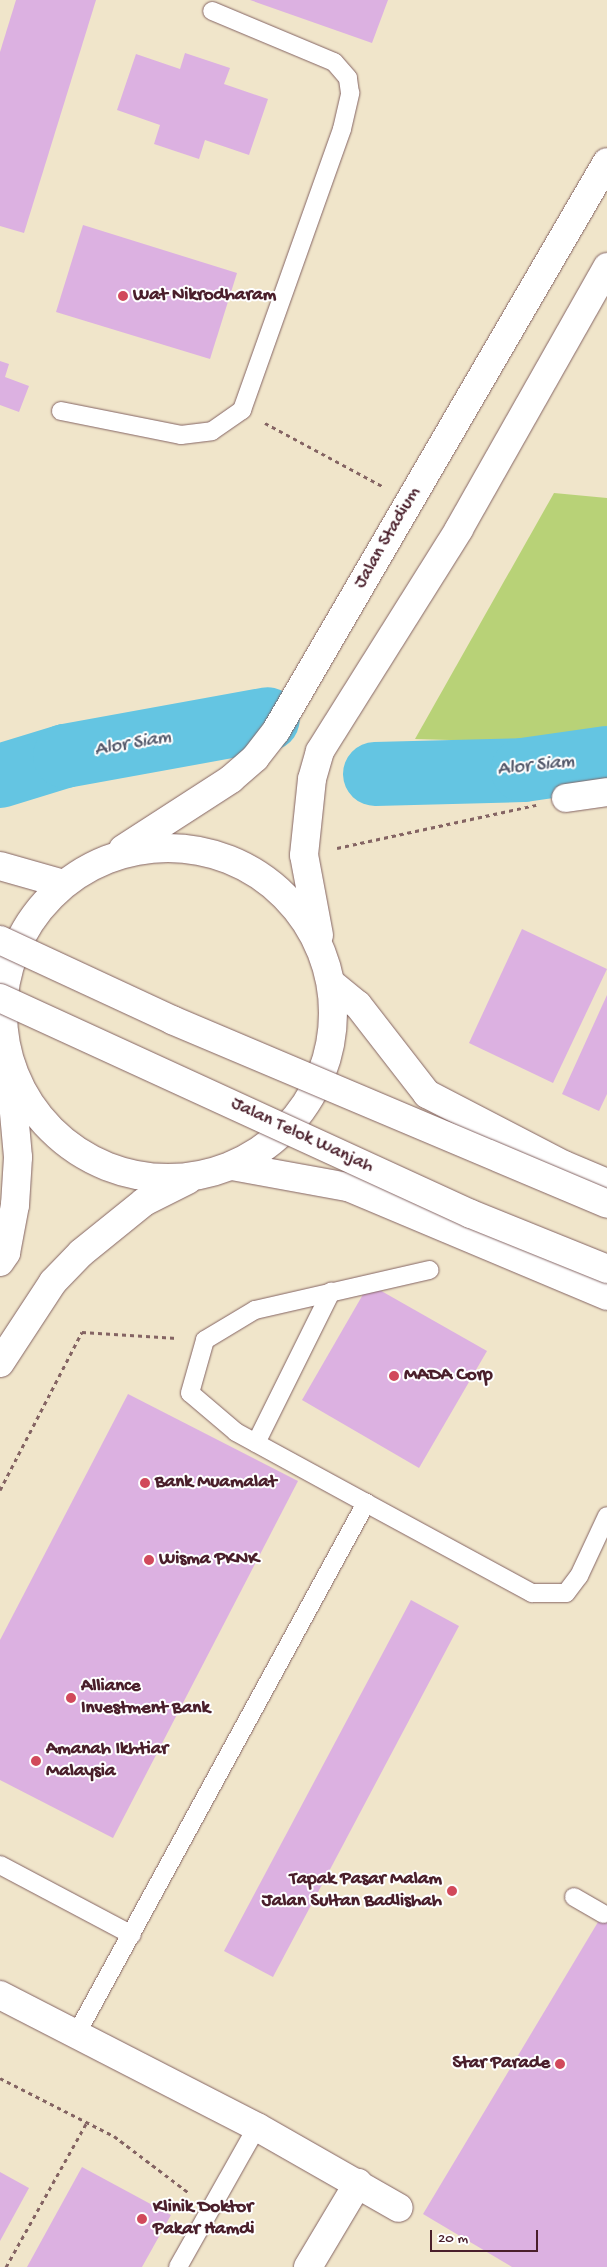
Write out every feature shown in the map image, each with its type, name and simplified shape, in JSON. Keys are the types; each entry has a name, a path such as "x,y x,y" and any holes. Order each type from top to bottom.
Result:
{"main road":[{"name":"Jalan Stadium","path":"109,858 231,779 255,758 276,731 607,162"},
{"path":"0,1363 53,1282 81,1253 144,1202 179,1182 225,1168 279,1136 314,1092 332,1040 332,984 322,949 304,855 312,779 320,751 459,529 607,268"},
{"path":"566,798 607,792"},
{"path":"0,1262 6,1253 15,1205 18,1158 4,1047 4,982 25,928 63,884 109,858 159,848 210,852 256,873 295,906 322,949"},
{"path":"0,866 63,884"},
{"path":"0,940 172,1020 607,1204"},
{"path":"332,984 358,1005 427,1094 564,1165 607,1183"},
{"name":"Jalan Telok Wanjah","path":"0,998 471,1214 607,1269"},
{"path":"4,1047 23,1096 46,1126 74,1150 107,1168 144,1177 181,1178 225,1168 348,1188 607,1296"},
{"path":"0,1995 257,2127 399,2208"},
{"path":"308,2267 358,2183"}],"lane":[{"path":"61,411 181,435 212,431 242,410 342,129 350,93 348,78 334,62 212,12"},
{"path":"429,1270 255,1310 205,1340 190,1394 236,1432 532,1592 566,1592 579,1576 607,1516"},
{"path":"256,1443 332,1292"},
{"path":"77,2033 366,1503"},
{"path":"0,1865 132,1934"},
{"path":"574,1897 603,1914"},
{"path":"178,2267 257,2127"}],"path":[{"path":"242,410 325,458 410,500"},
{"path":"304,855 566,798"},
{"path":"0,1490 82,1332 205,1340"},
{"path":"0,2078 114,2136 196,2198 212,2206"},
{"path":"6,2267 87,2122"}],"green space":[{"path":"554,493 607,498 607,742 586,744 415,739"}],"building":[{"path":"16,0 96,0 24,233 0,226 0,52"},
{"path":"250,0 388,0 372,43"},
{"path":"185,53 230,68 224,84 268,99 249,155 205,140 199,159 154,144 160,125 117,110 136,54 180,69"},
{"path":"83,225 237,273 210,359 56,312"},
{"path":"0,361 9,364 5,377 29,386 19,412 0,405"},
{"path":"522,929 607,969 553,1083 469,1043"},
{"path":"607,995 607,1094 599,1111 562,1094"},
{"name":"MADA Corp","path":"369,1284 487,1351 419,1468 302,1400"},
{"name":"Wisma PKNK","path":"128,1394 298,1481 113,1838 0,1780 0,1640"},
{"path":"411,1600 459,1626 273,1977 224,1951"},
{"name":"Star Parade","path":"607,1907 607,2267 512,2267 423,2214"},
{"path":"82,2167 171,2215 142,2267 27,2267"},
{"path":"0,2172 29,2188 0,2241"}],"waterway":[{"name":"Alor Siam","path":"0,776 65,756 268,719"},
{"name":"Alor Siam","path":"375,774 523,770 607,758"}],"place":[{"name":"Wat Nikrodharam","path":"123,296"},
{"name":"MADA Corp","path":"394,1376"},
{"name":"Bank Muamalat","path":"145,1483"},
{"name":"Wisma PKNK","path":"149,1560"},
{"name":"Alliance Investment Bank","path":"71,1698"},
{"name":"Amanah Ikhtiar Malaysia","path":"36,1761"},
{"name":"Tapak Pasar Malam Jalan Sultan Badlishah","path":"452,1891"},
{"name":"Star Parade","path":"560,2064"},
{"name":"Klinik Doktor Pakar Hamdi","path":"142,2219"}]}
